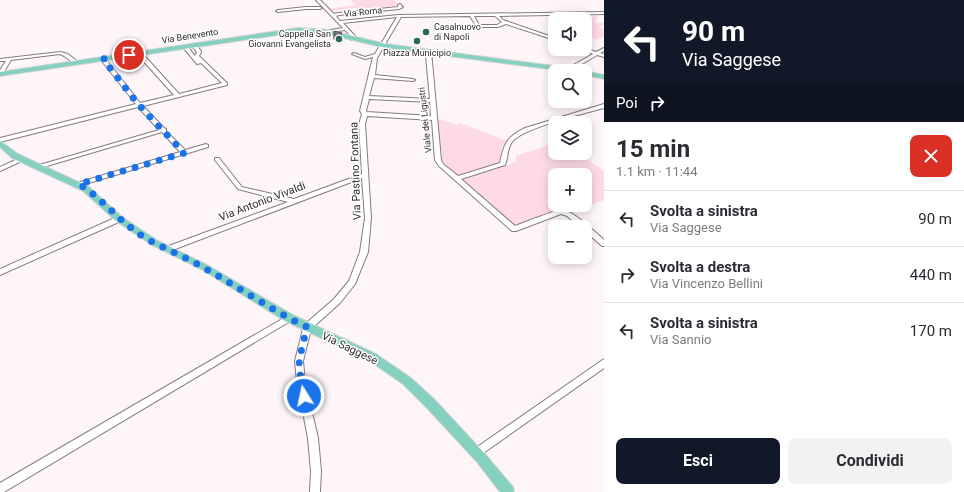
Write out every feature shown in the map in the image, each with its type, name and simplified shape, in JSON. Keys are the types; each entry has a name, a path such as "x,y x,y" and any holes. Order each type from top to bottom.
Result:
{"main road":[{"name":"Via Benevento","path":"0,74 289,30 327,32 382,46 548,66"},
{"path":"592,74 604,77"},
{"name":"Via Saggese","path":"1,145 22,159 79,184 98,198 119,219 142,235 204,267 289,318 372,357 407,381 431,404 476,453 508,492"}],"street":[{"path":"318,0 323,8 333,15 353,36 353,39"},
{"path":"333,15 402,7 396,0"},
{"path":"278,11 323,8"},
{"name":"Via Roma","path":"340,22 400,16 604,13"},
{"path":"471,15 478,26 498,26 506,22"},
{"path":"496,15 500,20 548,37"},
{"path":"354,54 365,58 376,55 396,25 400,16"},
{"path":"327,32 346,29"},
{"path":"1,145 81,120 225,84 198,56 199,52 193,45"},
{"path":"184,46 203,68"},
{"path":"578,64 604,49"},
{"path":"592,51 604,56"},
{"name":"Viale dei Ligustri","path":"429,52 428,56 438,160 441,165 514,229 561,212 569,214 576,220"},
{"path":"0,60 60,53 66,54 77,63"},
{"path":"139,53 178,96"},
{"name":"Via Pastino Fontana","path":"307,327 337,301 352,282 364,252 368,218 364,175 362,124 366,114 363,111 376,55"},
{"path":"103,59 140,105 184,153"},
{"path":"0,74 8,60"},
{"path":"372,76 413,80"},
{"path":"366,98 432,101"},
{"path":"456,179 503,164 506,145 517,134 604,106"},
{"path":"366,114 434,118"},
{"path":"38,167 164,130"},
{"path":"79,184 206,146"},
{"path":"0,169 22,159"},
{"path":"217,159 240,188 294,201"},
{"name":"Via Antonio Vivaldi","path":"168,249 364,175"},
{"path":"0,272 119,219"},
{"path":"592,233 604,244"},
{"path":"0,489 289,318"},
{"path":"307,327 299,360 301,382 314,438 316,471 315,492"},
{"path":"476,453 604,363"}],"shaded area":[{"path":"350,0 395,0 398,4 394,6 359,9 355,8 330,11 328,9 356,5"},
{"path":"592,16 596,16 598,18 595,20 597,23 604,23 604,25 598,28 604,29 604,36 596,40 592,38"},
{"path":"437,118 457,125 460,123 508,141 504,146 501,163 457,176 447,167 441,158"},
{"path":"548,145 548,160 588,160 604,171 604,200 592,205 592,168 548,168 548,212 554,212 520,225 513,226 494,210 496,208 483,197 480,197 462,180 516,161 516,156"}],"building":[{"path":"334,31 342,33 337,35"}],"place":[{"name":"Casalnuovo di Napoli","path":"426,32"},
{"name":"Cappella San Giovanni Evangelista","path":"339,39"},
{"name":"Piazza Municipio","path":"417,41"}],"route":[{"path":"129,55 103,59 138,104 184,153 79,184 98,198 119,219 154,243 204,267 289,318 307,327 299,360 304,396"}]}
